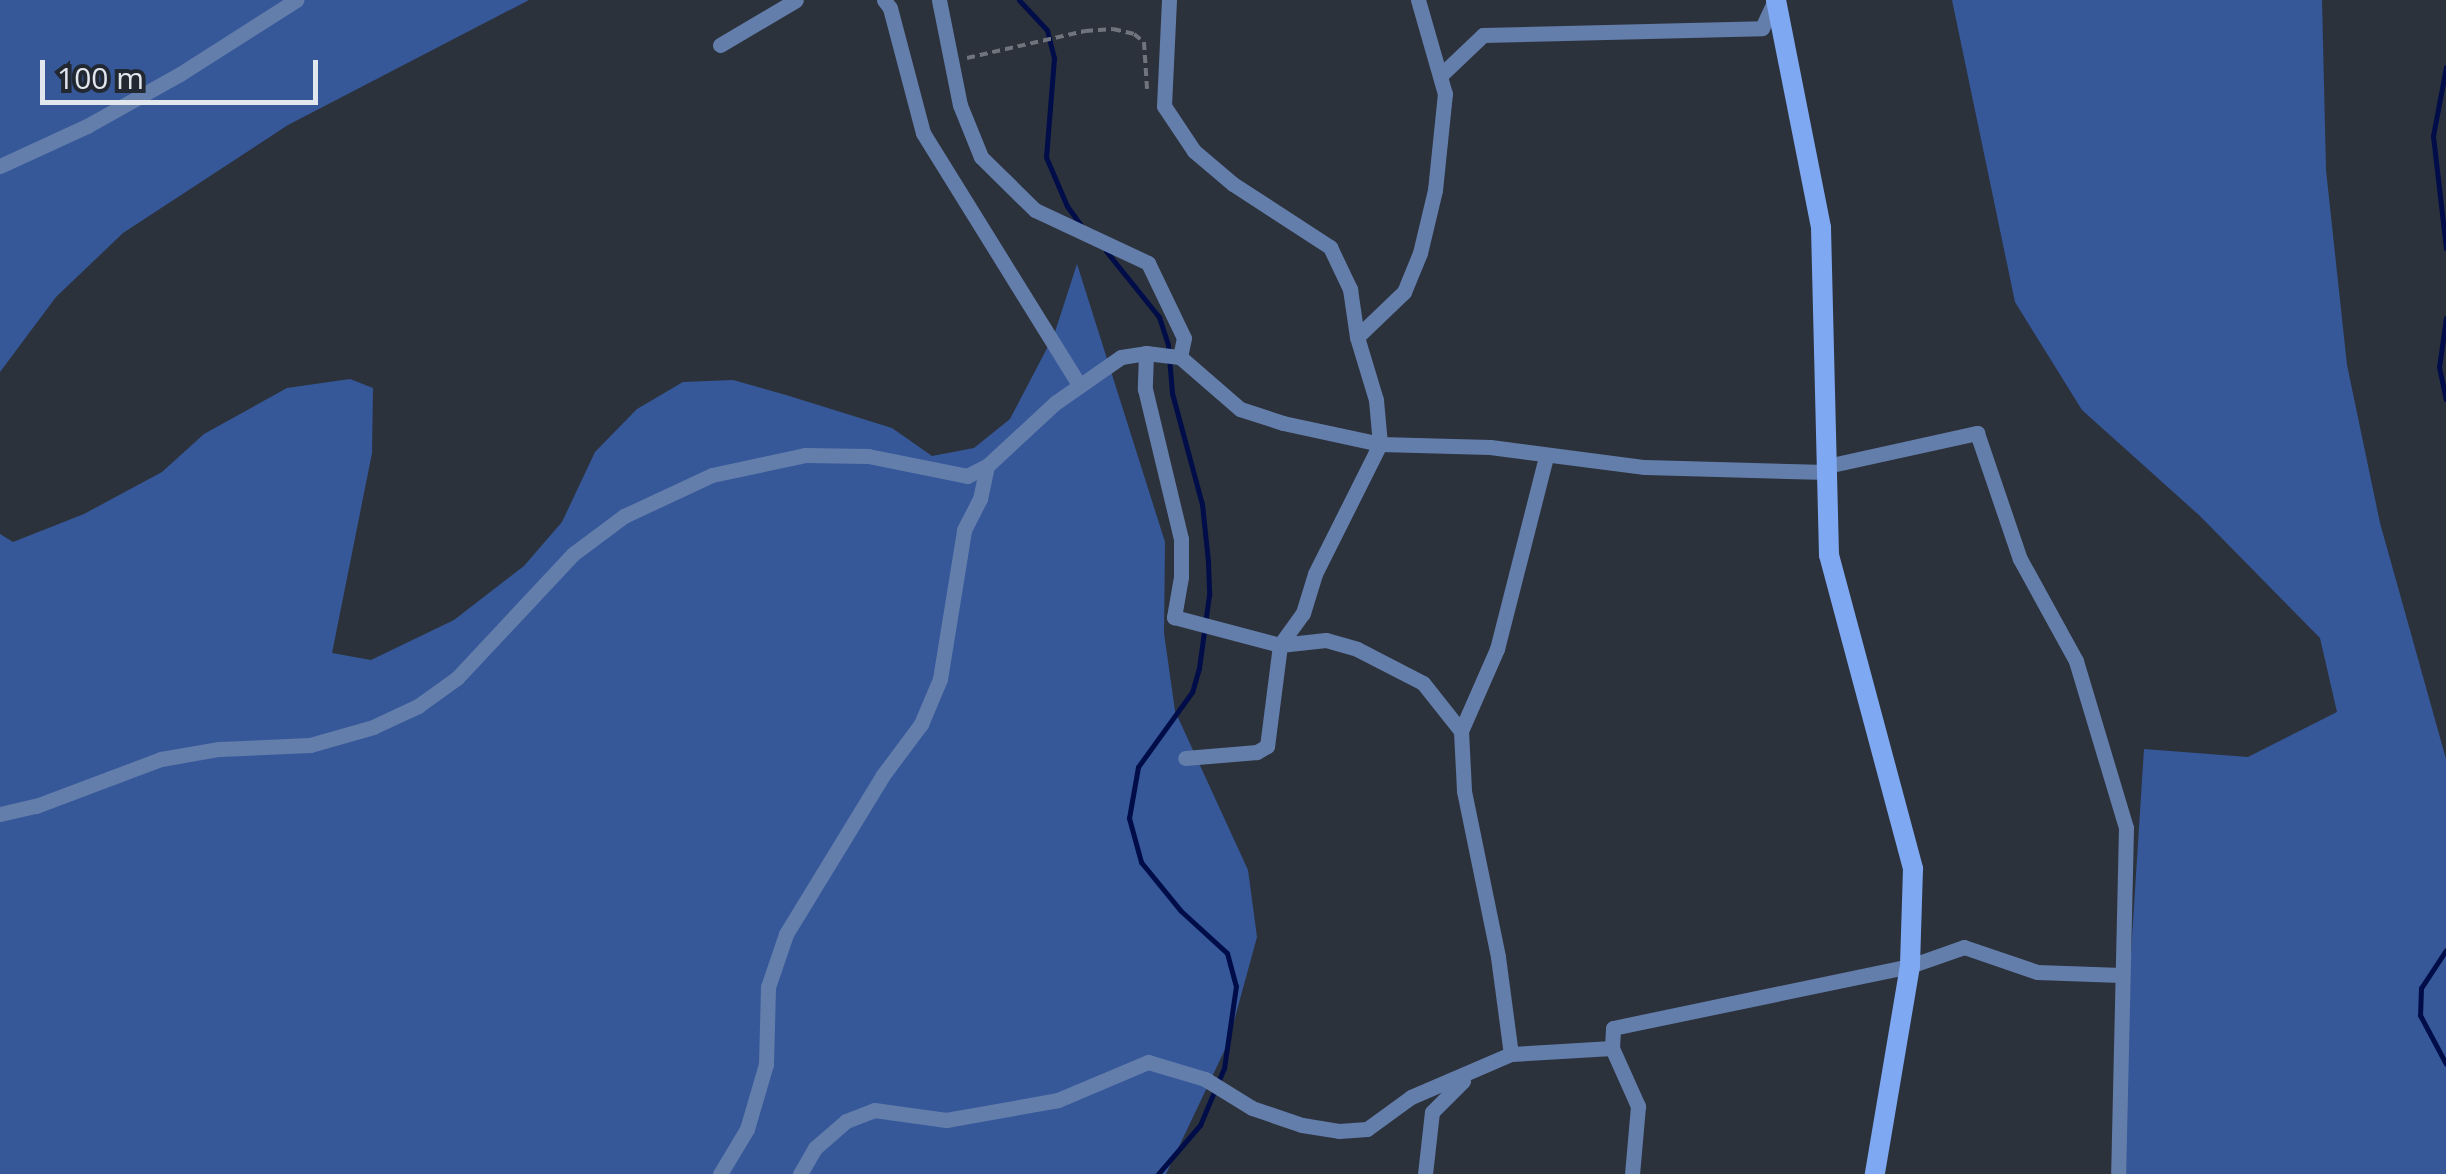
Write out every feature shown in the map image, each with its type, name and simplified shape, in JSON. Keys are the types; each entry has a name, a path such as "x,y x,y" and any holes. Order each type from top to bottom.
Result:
{"street":[{"path":"0,166 87,126 180,74 296,0"},
{"path":"720,46 796,0"},
{"path":"884,0 890,8 923,133 1080,385"},
{"path":"938,0 960,105 980,157 1034,210 1148,263 1184,338 1180,357"},
{"path":"1169,0 1164,106 1194,150 1233,184 1330,248 1350,289 1357,337 1376,400 1380,444 1314,574 1303,613 1280,645 1267,746 1257,752 1184,758"},
{"path":"1357,337 1404,292 1420,253 1437,171 1445,94 1418,0"},
{"path":"1440,74 1482,35 1762,28 1775,0"},
{"path":"1775,0 1821,228 1829,555 1913,869 1915,917 1910,966 1875,1174"},
{"path":"1146,352 1145,389 1180,539 1182,577 1174,618 1280,645 1326,640 1356,649 1423,683 1460,730"},
{"path":"0,814 36,806 162,760 220,749 310,746 418,706 470,665 574,554 624,516 712,476 805,455 868,456 966,476 987,466 1080,385 1121,357 1146,352 1180,357 1240,409 1283,423 1380,444 1490,446 1645,468 1827,470 1977,433 2020,559 2076,661 2126,828 2118,1174"},
{"path":"1511,1054 1498,957 1464,791 1460,730 1497,649 1546,456"},
{"path":"720,1174 747,1129 766,1064 768,988 786,934 883,775 921,724 940,680 964,530 980,498 987,466"},
{"path":"1632,1174 1638,1106 1612,1048 1613,1028 1910,966 1964,947 2036,972 2121,975"},
{"path":"800,1174 814,1148 846,1121 874,1110 946,1120 1058,1100 1148,1062 1205,1079 1252,1108 1302,1124 1339,1130 1368,1129 1411,1097 1511,1054 1612,1048"},
{"path":"1425,1174 1432,1112 1469,1074"}],"path":[{"path":"953,62 1085,31 1113,29 1134,34 1144,42 1148,93 1164,106"}],"shaded area":[{"path":"0,0 529,0 288,125 123,233 56,297 0,372"},
{"path":"1952,0 2322,0 2326,170 2347,365 2380,523 2446,759 2446,1174 2125,1174 2130,969 2144,749 2248,757 2337,712 2320,638 2200,516 2082,410 2015,302"},
{"path":"1077,264 1165,542 1164,633 1175,711 1248,870 1257,937 1228,1043 1166,1174 0,1174 0,534 13,542 84,514 162,472 204,434 287,388 350,379 373,388 372,453 332,653 371,660 454,620 524,566 562,522 595,452 637,409 683,382 733,380 786,395 892,428 932,456 974,448 1010,419 1054,335"}],"waterway":[{"path":"1019,0 1047,30 1054,58 1046,157 1067,206 1081,225"},
{"path":"2446,67 2433,136 2446,248"},
{"path":"1106,251 1159,317 1168,345 1172,393 1202,504 1208,561 1209,595 1192,692 1138,767 1129,818 1141,862 1181,911 1227,953 1236,986 1224,1068 1200,1125 1158,1174"},
{"path":"2446,318 2439,367 2446,399"},
{"path":"2446,950 2421,988 2420,1015 2446,1064"}]}
